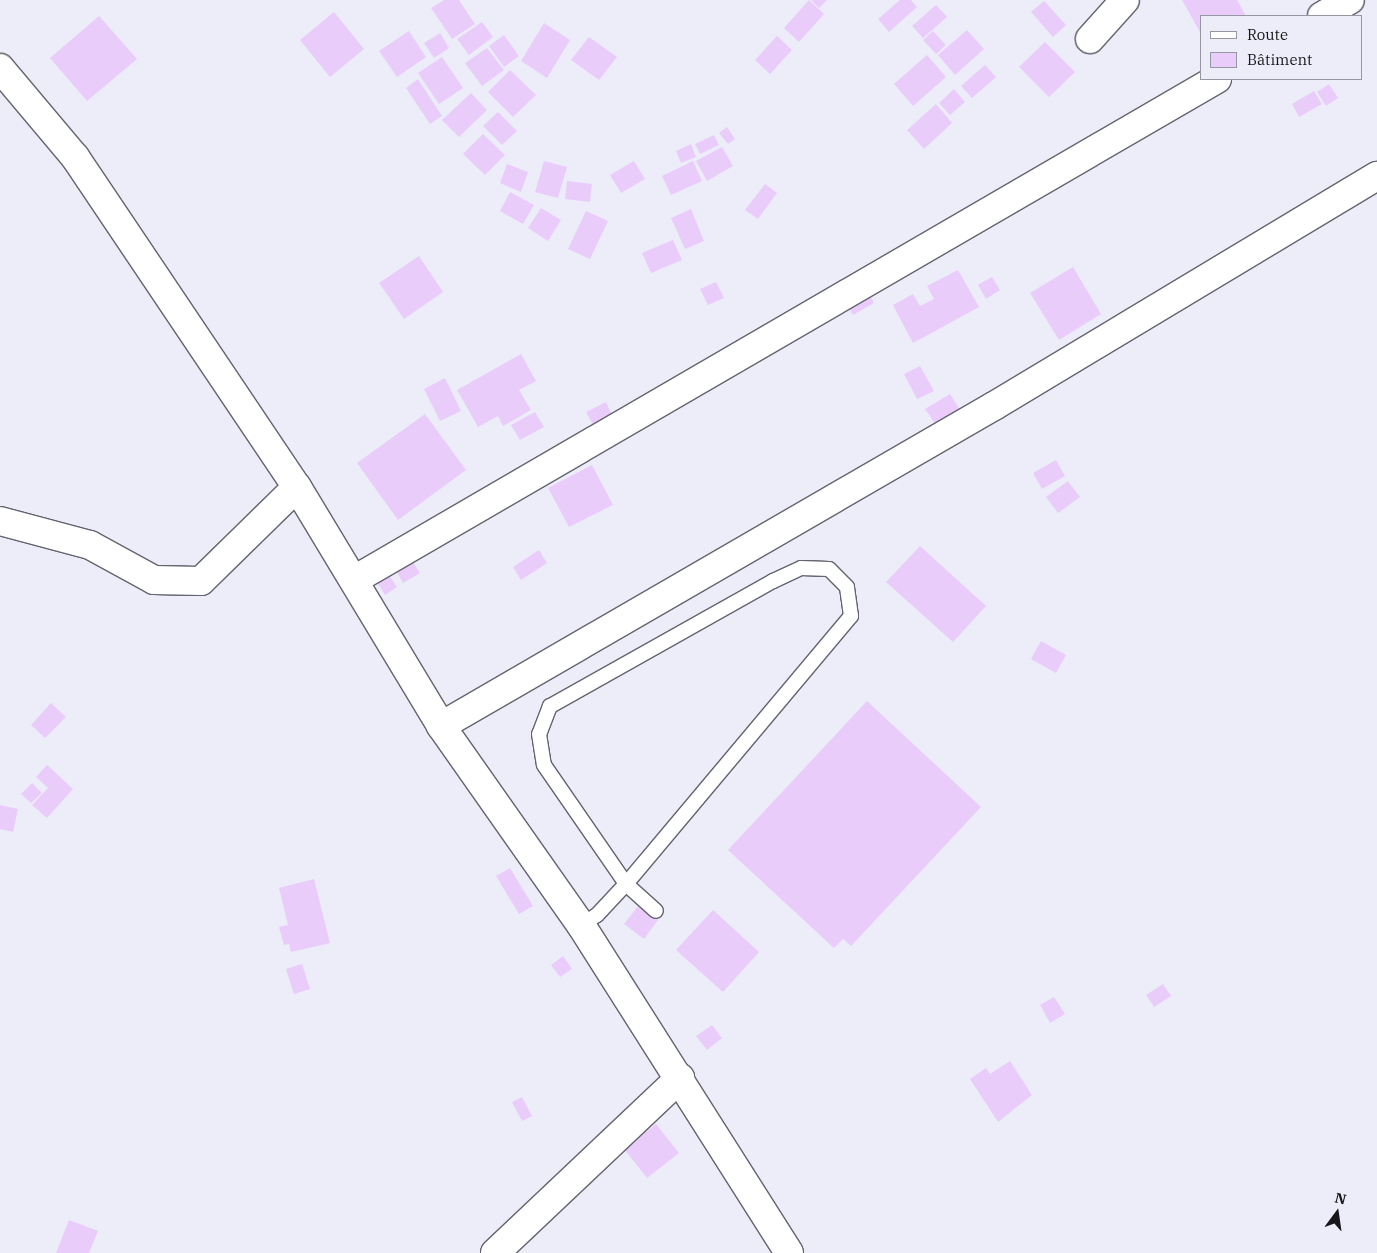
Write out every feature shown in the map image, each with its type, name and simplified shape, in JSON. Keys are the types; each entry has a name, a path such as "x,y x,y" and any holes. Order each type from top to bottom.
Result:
{"street":[{"path":"1090,39 1126,0"},
{"path":"1324,15 1350,0"},
{"path":"0,68 75,157 297,487 441,726 581,925 790,1253"},
{"path":"354,580 1215,80"},
{"path":"441,726 994,406 1377,176"},
{"path":"0,520 90,545 154,580 200,581 297,487"},
{"path":"495,1253 680,1078"}],"lane":[{"path":"581,925 597,915 626,884 851,616 847,587 829,569 801,568 773,581 550,706 539,734 544,765 626,884 656,911"}],"building":[{"path":"444,0 459,0 475,24 452,39 431,8"},
{"path":"809,0 824,14 799,42 784,28"},
{"path":"811,0 827,0 819,8"},
{"path":"900,0 911,0 917,7 889,32 878,19"},
{"path":"1182,0 1237,0 1245,15 1200,15 1200,32"},
{"path":"1044,1 1066,25 1053,37 1031,12"},
{"path":"936,5 947,17 923,38 912,26"},
{"path":"334,12 364,49 330,77 300,40"},
{"path":"99,16 137,59 87,101 50,58"},
{"path":"482,22 493,37 469,55 457,39"},
{"path":"544,23 570,40 547,78 521,61"},
{"path":"967,30 984,49 955,75 938,55"},
{"path":"409,31 426,57 397,77 379,51"},
{"path":"933,31 946,45 936,54 923,40"},
{"path":"440,33 449,48 434,58 424,43"},
{"path":"504,35 519,56 504,67 489,46"},
{"path":"777,36 792,50 770,74 755,60"},
{"path":"589,37 617,57 599,80 571,60"},
{"path":"1045,42 1075,72 1049,97 1019,67"},
{"path":"487,48 504,70 482,86 465,63"},
{"path":"927,55 946,77 913,106 894,84"},
{"path":"442,57 463,88 439,104 418,73"},
{"path":"985,65 996,77 972,98 961,86"},
{"path":"510,70 536,95 513,117 488,92"},
{"path":"418,79 442,116 430,124 406,88"},
{"path":"1329,84 1338,98 1326,106 1317,92"},
{"path":"954,89 965,102 950,115 939,103"},
{"path":"1314,91 1322,104 1299,117 1292,104"},
{"path":"471,93 487,110 459,137 442,120"},
{"path":"936,104 952,123 924,149 907,130"},
{"path":"498,112 517,131 502,145 483,126"},
{"path":"727,127 735,139 728,144 719,133"},
{"path":"483,134 505,155 485,175 463,154"},
{"path":"714,135 719,145 700,154 695,144"},
{"path":"691,144 696,157 681,163 676,151"},
{"path":"722,147 733,166 707,181 696,161"},
{"path":"544,161 567,167 558,198 535,192"},
{"path":"634,161 645,179 621,193 610,175"},
{"path":"693,161 702,181 671,195 662,176"},
{"path":"507,164 528,172 521,192 500,183"},
{"path":"567,181 592,184 590,202 565,199"},
{"path":"765,184 777,193 758,219 745,210"},
{"path":"510,192 534,205 523,224 500,211"},
{"path":"541,208 561,220 548,241 528,228"},
{"path":"691,209 704,241 685,249 671,218"},
{"path":"586,211 608,221 590,259 568,249"},
{"path":"673,240 682,260 651,273 642,253"},
{"path":"419,256 443,292 404,319 379,283"},
{"path":"1073,267 1101,314 1059,340 1030,293"},
{"path":"958,270 979,307 913,343 893,305 913,294 920,306 934,299 927,286"},
{"path":"992,277 1000,290 986,299 978,285"},
{"path":"716,282 724,298 708,305 700,289"},
{"path":"866,288 874,303 853,315 844,300"},
{"path":"521,354 536,381 519,390 531,410 503,426 498,416 478,427 457,390"},
{"path":"920,366 934,391 917,399 904,374"},
{"path":"445,378 461,411 440,421 424,389"},
{"path":"950,394 960,410 936,425 925,409"},
{"path":"606,402 612,415 593,425 586,412"},
{"path":"535,412 544,427 520,440 511,425"},
{"path":"425,414 466,470 398,520 357,463"},
{"path":"1056,460 1065,476 1042,489 1033,473"},
{"path":"592,465 613,505 569,527 548,488"},
{"path":"1068,481 1080,497 1058,513 1046,497"},
{"path":"920,546 986,606 953,642 886,582"},
{"path":"539,550 547,563 521,580 513,567"},
{"path":"411,559 420,573 403,583 395,569"},
{"path":"389,575 397,587 385,595 377,582"},
{"path":"1041,641 1066,655 1056,673 1031,659"},
{"path":"867,701 981,807 851,946 843,939 834,948 728,850"},
{"path":"51,703 66,717 45,738 31,725"},
{"path":"47,765 73,789 47,818 32,805 48,788 36,777"},
{"path":"32,783 42,793 31,803 21,794"},
{"path":"0,805 18,809 13,832 0,829"},
{"path":"510,868 533,906 519,914 496,876"},
{"path":"314,879 330,943 291,952 289,944 284,945 279,927 288,925 279,888"},
{"path":"638,906 658,920 644,939 624,924"},
{"path":"713,910 759,952 723,992 676,950"},
{"path":"563,956 572,969 560,977 551,965"},
{"path":"302,964 310,989 294,994 286,969"},
{"path":"1163,984 1171,996 1154,1007 1146,995"},
{"path":"1054,997 1065,1014 1050,1023 1040,1005"},
{"path":"712,1025 722,1038 707,1050 696,1036"},
{"path":"1010,1061 1032,1095 998,1122 970,1079 986,1068 990,1074"},
{"path":"522,1097 532,1116 522,1121 512,1102"},
{"path":"656,1124 679,1153 647,1178 624,1149"},
{"path":"69,1220 98,1231 89,1253 56,1253"}]}
